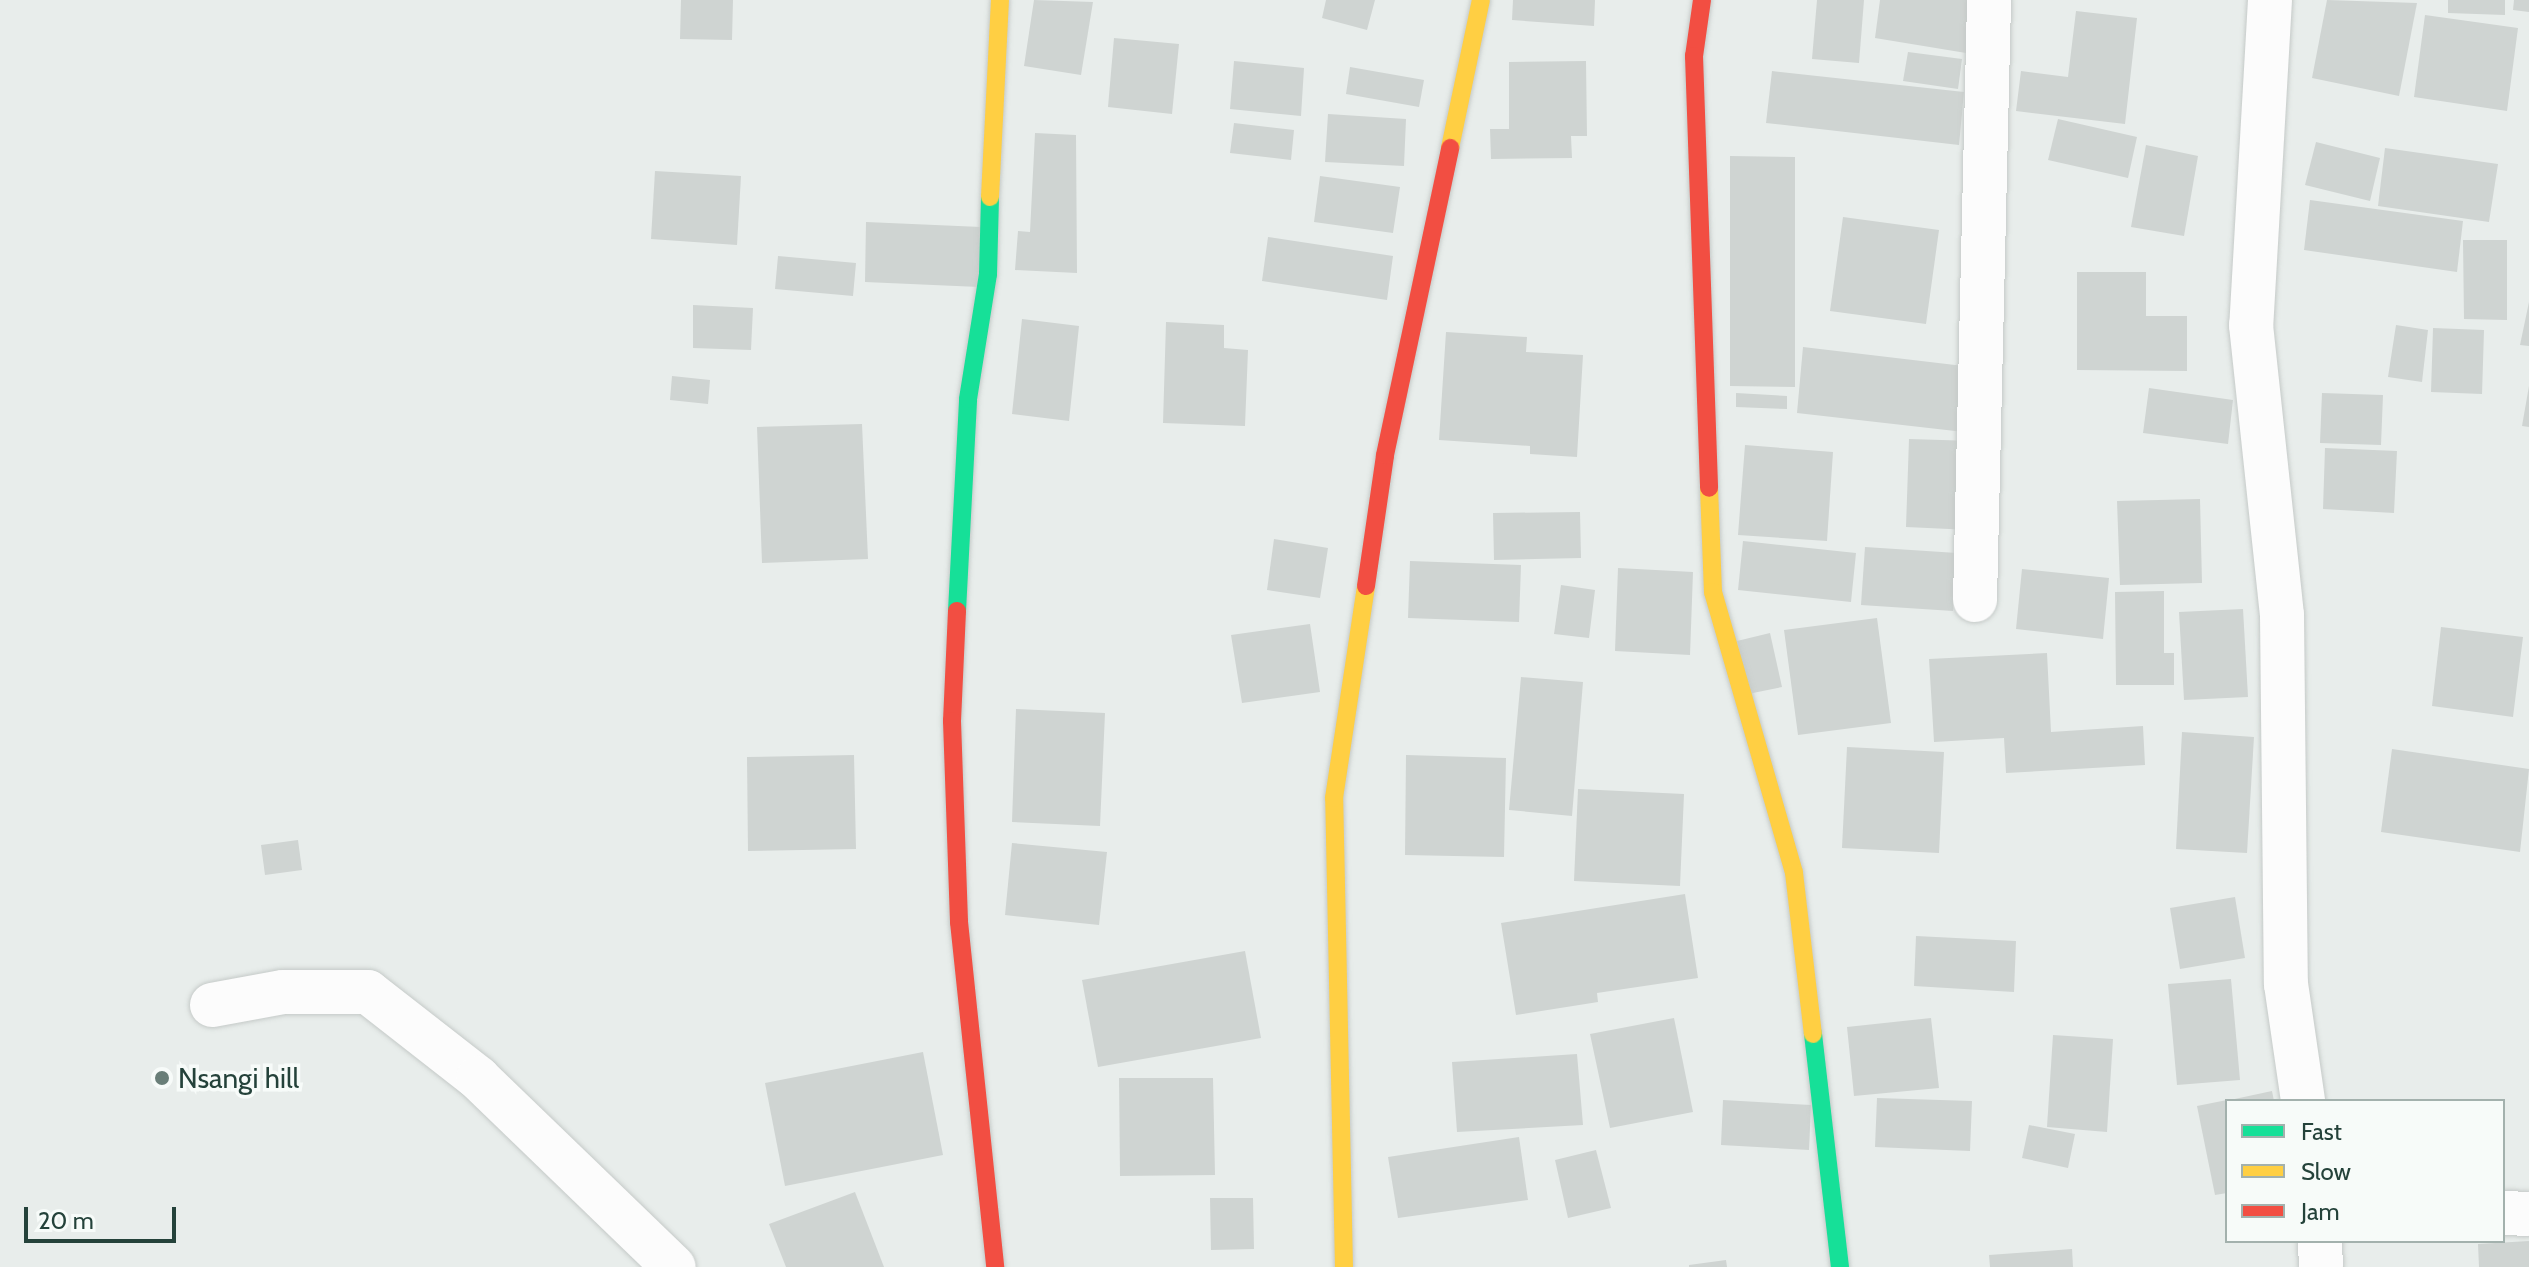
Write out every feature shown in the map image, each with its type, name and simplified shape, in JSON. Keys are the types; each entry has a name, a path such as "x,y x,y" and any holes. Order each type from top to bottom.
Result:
{"street":[{"path":"995,1267 959,922 952,721 968,399 988,274 993,46 1000,0"},
{"path":"1344,1267 1334,798 1385,455 1481,0"},
{"path":"1702,0 1694,56 1713,592 1794,873 1840,1267"},
{"path":"1975,600 1989,0"},
{"path":"2270,0 2251,325 2282,615 2286,984 2303,1099"},
{"path":"212,1005 283,992 368,992 478,1078 674,1267"},
{"path":"2505,1213 2529,1214"},
{"path":"2320,1243 2321,1267"}],"building":[{"path":"681,0 733,0 732,40 680,39"},
{"path":"1034,0 1093,2 1081,75 1024,66"},
{"path":"1326,0 1375,0 1367,30 1322,18"},
{"path":"1513,0 1595,0 1594,26 1512,20"},
{"path":"1817,0 1864,0 1859,63 1812,59"},
{"path":"1880,0 1975,0 1966,53 1875,38"},
{"path":"2327,0 2417,3 2399,96 2312,78"},
{"path":"2448,0 2505,0 2505,15 2448,13"},
{"path":"2514,0 2529,0 2529,12 2513,10"},
{"path":"2076,11 2137,18 2125,124 2016,111 2021,71 2068,77"},
{"path":"2425,15 2518,28 2507,111 2414,97"},
{"path":"1114,38 1179,44 1172,114 1108,107"},
{"path":"1908,52 1962,59 1958,89 1903,81"},
{"path":"1234,61 1304,68 1301,116 1230,109"},
{"path":"1586,61 1587,136 1571,136 1572,158 1491,159 1490,129 1509,129 1509,62"},
{"path":"1350,67 1424,80 1419,107 1346,94"},
{"path":"1772,71 1964,92 1959,145 1766,123"},
{"path":"1328,114 1406,119 1404,166 1325,162"},
{"path":"2058,119 2137,137 2128,178 2048,160"},
{"path":"1234,123 1294,130 1291,160 1230,153"},
{"path":"1035,133 1076,135 1077,273 1015,270 1018,231 1030,232"},
{"path":"2316,142 2380,158 2370,201 2305,185"},
{"path":"2146,145 2198,156 2184,236 2131,227"},
{"path":"2385,148 2498,164 2489,222 2378,206"},
{"path":"1730,156 1795,157 1795,387 1730,386"},
{"path":"655,171 741,176 737,245 651,239"},
{"path":"1320,176 1400,187 1393,233 1314,222"},
{"path":"2310,200 2463,221 2457,272 2304,250"},
{"path":"1843,217 1939,230 1926,324 1830,311"},
{"path":"866,222 981,227 979,287 865,282"},
{"path":"1268,237 1393,256 1387,300 1262,281"},
{"path":"2463,240 2507,240 2507,320 2464,319"},
{"path":"778,256 856,263 853,296 775,289"},
{"path":"2077,272 2146,272 2146,316 2187,316 2187,371 2077,370"},
{"path":"2529,302 2529,346 2520,345"},
{"path":"693,305 753,308 751,350 693,348"},
{"path":"1022,319 1079,326 1069,421 1012,414"},
{"path":"1166,322 1224,325 1224,348 1248,350 1245,426 1163,423"},
{"path":"2396,325 2428,330 2422,382 2388,377"},
{"path":"2433,328 2484,330 2482,394 2431,392"},
{"path":"1446,332 1527,337 1526,352 1583,355 1577,457 1530,454 1530,446 1439,440"},
{"path":"1803,347 1972,367 1964,432 1797,413"},
{"path":"672,376 710,380 708,404 670,400"},
{"path":"2529,386 2529,427 2522,426"},
{"path":"2149,388 2233,400 2228,444 2143,433"},
{"path":"1736,393 1787,396 1787,409 1736,407"},
{"path":"2322,393 2383,395 2381,445 2320,443"},
{"path":"862,424 868,559 762,563 757,427"},
{"path":"1909,439 1974,441 1971,530 1906,527"},
{"path":"1745,445 1833,452 1827,541 1738,535"},
{"path":"2325,448 2397,451 2394,513 2323,509"},
{"path":"2200,499 2202,583 2120,585 2117,501"},
{"path":"1580,512 1581,558 1494,560 1493,513"},
{"path":"1274,539 1328,548 1320,598 1267,590"},
{"path":"1743,541 1856,553 1851,602 1738,590"},
{"path":"1865,547 1957,553 1953,611 1861,605"},
{"path":"1410,561 1521,565 1519,622 1408,618"},
{"path":"1618,568 1693,572 1690,655 1615,651"},
{"path":"2022,569 2109,578 2103,639 2016,629"},
{"path":"1561,585 1595,590 1589,638 1554,634"},
{"path":"2164,591 2164,653 2174,653 2174,685 2116,685 2115,592"},
{"path":"2243,609 2248,697 2184,700 2179,612"},
{"path":"1877,618 1891,723 1798,735 1784,630"},
{"path":"1310,624 1320,692 1242,703 1231,635"},
{"path":"2441,627 2523,637 2513,717 2432,706"},
{"path":"1770,633 1782,687 1748,694 1737,641"},
{"path":"2047,653 2051,732 2143,726 2145,765 2006,773 2004,738 1934,742 1929,659"},
{"path":"1521,677 1583,682 1572,816 1509,810"},
{"path":"1016,709 1105,713 1100,826 1012,822"},
{"path":"2182,732 2254,737 2247,853 2176,849"},
{"path":"1847,747 1944,752 1939,853 1842,848"},
{"path":"2392,749 2529,769 2520,852 2381,832"},
{"path":"854,755 856,849 748,851 747,757"},
{"path":"1406,755 1506,758 1504,857 1405,855"},
{"path":"1578,789 1684,794 1680,886 1574,881"},
{"path":"298,840 302,870 265,875 261,845"},
{"path":"1012,843 1107,852 1099,925 1005,915"},
{"path":"1685,894 1698,978 1597,993 1598,1002 1516,1015 1501,923"},
{"path":"2235,897 2245,958 2180,969 2170,908"},
{"path":"1916,936 2016,941 2014,992 1914,986"},
{"path":"1245,951 1261,1038 1098,1067 1082,980"},
{"path":"2231,979 2240,1080 2177,1085 2168,984"},
{"path":"1674,1018 1693,1112 1610,1128 1590,1034"},
{"path":"1931,1018 1939,1088 1854,1096 1847,1027"},
{"path":"2053,1035 2113,1039 2107,1132 2047,1127"},
{"path":"923,1052 943,1155 785,1186 765,1083"},
{"path":"1577,1054 1583,1125 1457,1132 1452,1062"},
{"path":"1119,1078 1213,1078 1215,1175 1120,1176"},
{"path":"2272,1091 2274,1099 2235,1099"},
{"path":"1877,1098 1972,1101 1970,1151 1875,1147"},
{"path":"1723,1100 1811,1105 1809,1150 1721,1145"},
{"path":"2225,1100 2225,1193 2215,1195 2197,1106"},
{"path":"2029,1125 2075,1134 2068,1168 2022,1158"},
{"path":"1519,1137 1528,1200 1398,1218 1388,1157"},
{"path":"1596,1150 1611,1208 1568,1218 1555,1160"},
{"path":"855,1192 884,1267 786,1267 769,1224"},
{"path":"1210,1198 1253,1198 1254,1249 1211,1250"},
{"path":"2529,1241 2529,1267 2479,1267 2478,1244"},
{"path":"2072,1249 2073,1267 1990,1267 1989,1255"},
{"path":"1726,1260 1727,1267 1689,1267 1689,1265"}],"traffic: fast":[{"path":"957,611 968,399 988,274 990,197"},
{"path":"1813,1034 1840,1267"}],"traffic: slow":[{"path":"990,197 1000,0"},
{"path":"1450,148 1481,0"},
{"path":"1709,488 1713,592 1794,873 1813,1034"},
{"path":"1344,1267 1334,798 1366,586"}],"traffic: jam":[{"path":"1702,0 1694,56 1709,488"},
{"path":"1366,586 1385,455 1450,148"},
{"path":"957,611 952,721 959,922 995,1267"}],"place":[{"name":"Nsangi hill","path":"162,1078"}]}
